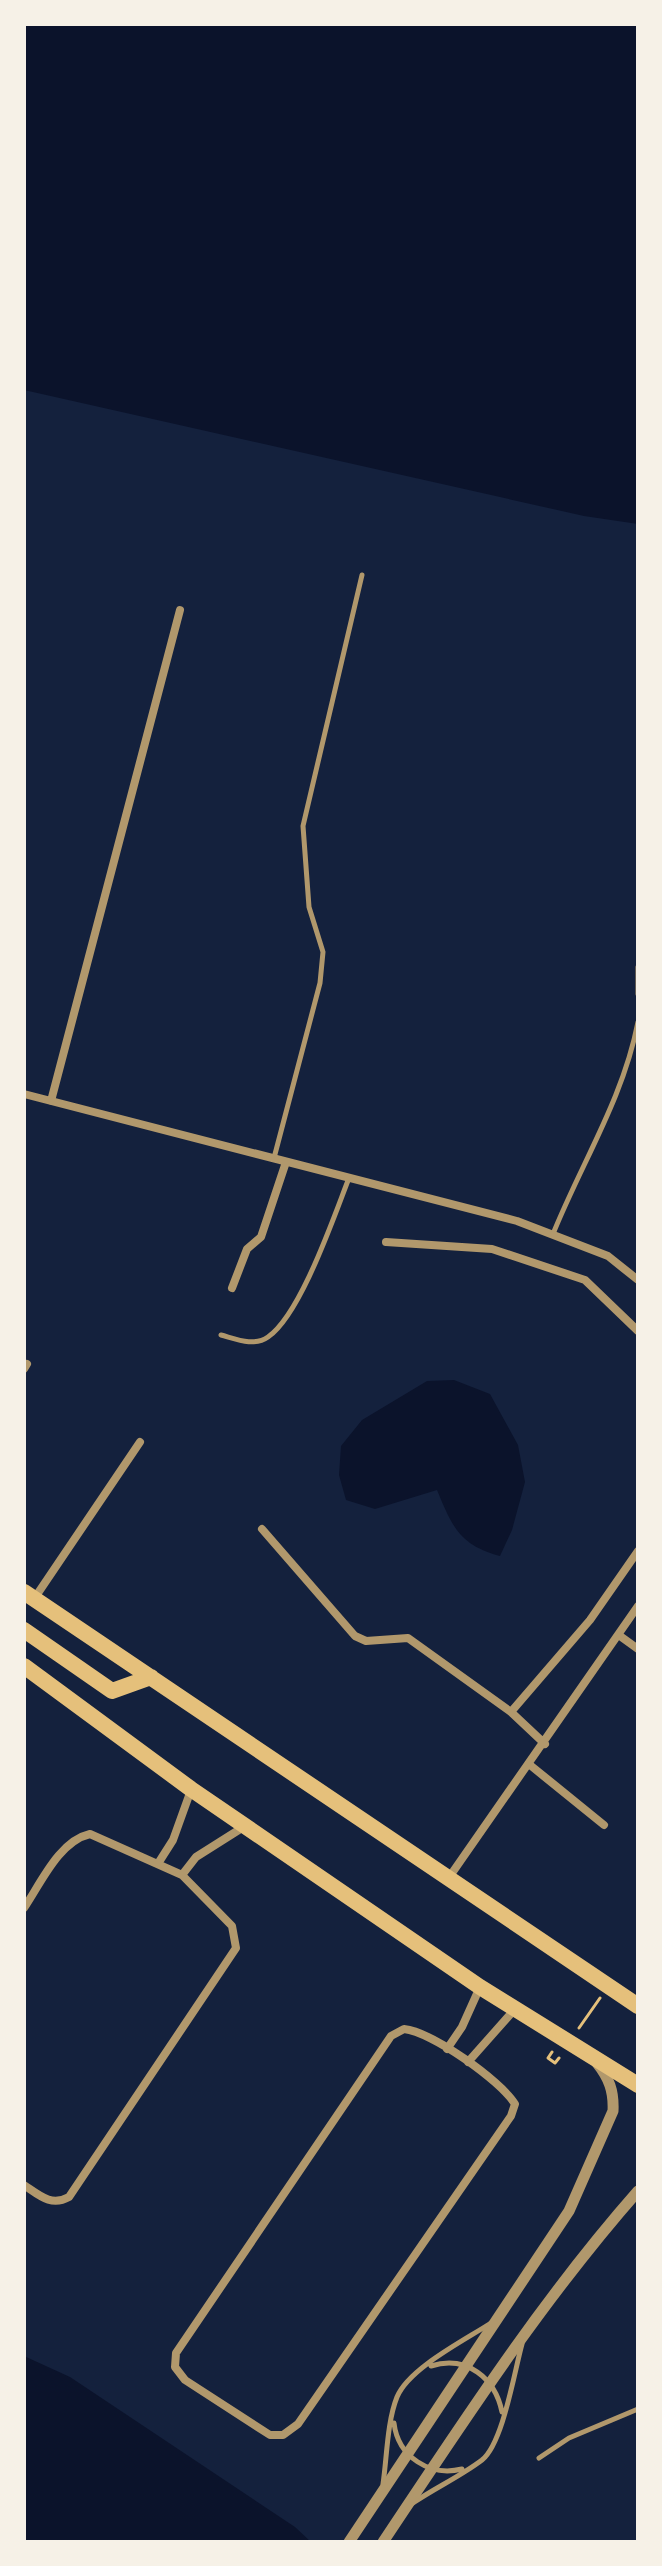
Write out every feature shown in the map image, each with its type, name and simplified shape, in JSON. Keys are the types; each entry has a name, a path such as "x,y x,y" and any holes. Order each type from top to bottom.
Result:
{"highway":[{"path":"29,1596 450,1876 638,2006"},
{"path":"24,1630 112,1691 151,1677"},
{"path":"28,1674 480,1987 589,2051 638,2085"}],"street":[{"path":"51,1101 180,610"},
{"path":"24,1094 517,1221 608,1256 638,1280"},
{"path":"232,1288 247,1249 261,1237 286,1162"},
{"path":"386,1242 492,1249 585,1280 638,1331"},
{"path":"29,1596 140,1442"},
{"path":"262,1529 355,1636 366,1641 408,1638 511,1712 545,1744"},
{"path":"511,1712 590,1620 638,1551"},
{"path":"450,1876 545,1744 638,1606"},
{"path":"620,1636 638,1649"},
{"path":"530,1765 604,1825"},
{"path":"159,1862 173,1840 191,1789"},
{"path":"182,1875 196,1857 245,1826"},
{"path":"24,1908 76,1837 90,1834 159,1862 182,1875 232,1926 236,1948 69,2197 60,2202 47,2200 24,2185"},
{"path":"447,2049 462,2028 480,1987"},
{"path":"468,2062 515,2009"},
{"path":"404,2029 416,2030 447,2049 509,2095 515,2104 511,2116 298,2424 283,2435 270,2435 185,2380 175,2367 176,2353 391,2036 404,2029"},
{"path":"349,2542 569,2211 613,2111 614,2094 607,2075 589,2051"},
{"path":"384,2541 489,2381 638,2191"}],"lane":[{"path":"274,1158 320,983 323,952 309,907 303,826 362,575"},
{"path":"638,967 638,994"},
{"path":"552,1235 573,1185 615,1103 638,1022"},
{"path":"221,1335 248,1342 257,1341 267,1338 284,1321 326,1238 349,1178"},
{"path":"382,2493 397,2396 408,2380 423,2368 498,2318"},
{"path":"404,2509 494,2447 501,2431 523,2339"},
{"path":"423,2368 441,2363 466,2366 489,2381 499,2397 503,2414"},
{"path":"539,2458 569,2438 638,2409"},
{"path":"393,2414 395,2433 408,2454 431,2469 451,2472 467,2468"}],"path":[{"path":"573,2037 608,1986"},
{"path":"556,2046 548,2058 555,2063 564,2050"}],"water":[{"path":"24,24 638,24 638,524 584,516 24,390"},
{"path":"454,1380 490,1394 518,1445 525,1482 512,1530 500,1556 466,1540 447,1514 437,1490 375,1509 346,1500 339,1475 341,1446 362,1420 427,1381"},
{"path":"24,2356 70,2377 295,2527 311,2542 24,2542"}]}
